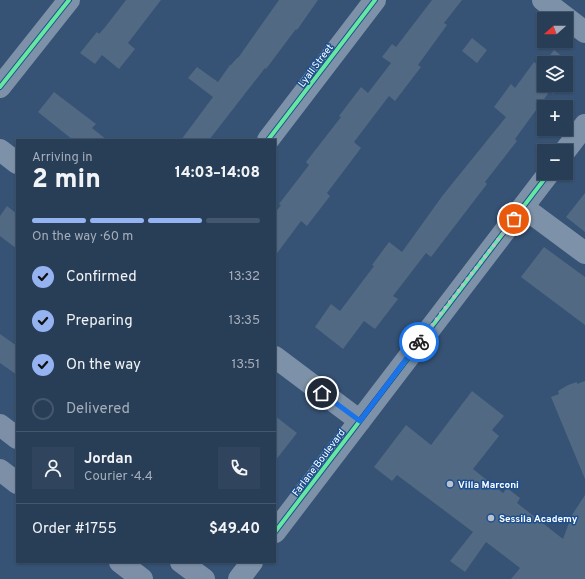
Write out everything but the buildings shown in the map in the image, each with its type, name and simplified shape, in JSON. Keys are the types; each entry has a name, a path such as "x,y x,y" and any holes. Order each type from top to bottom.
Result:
{"main road":[{"path":"0,425 16,437"},
{"path":"0,470 16,482"},
{"path":"121,563 142,579"},
{"path":"182,563 204,579"}],"street":[{"path":"0,88 69,0"},
{"name":"Lyall Street","path":"269,139 376,0"},
{"path":"543,0 585,32"},
{"path":"570,144 585,125"},
{"path":"0,150 16,162"},
{"name":"Farlane Boulevard","path":"276,531 544,180"},
{"path":"523,207 585,253"},
{"path":"276,358 360,421"},
{"path":"239,579 251,563"}],"cycle path":[{"path":"0,87 69,0"},
{"path":"269,139 375,0"},
{"path":"276,531 544,180"}],"way so far":[{"path":"419,342 514,219"}],"place":[{"name":"Villa Marconi","path":"450,484"},
{"name":"Sessila Academy","path":"491,518"}],"route":[{"path":"322,393 360,421 419,342"}]}
